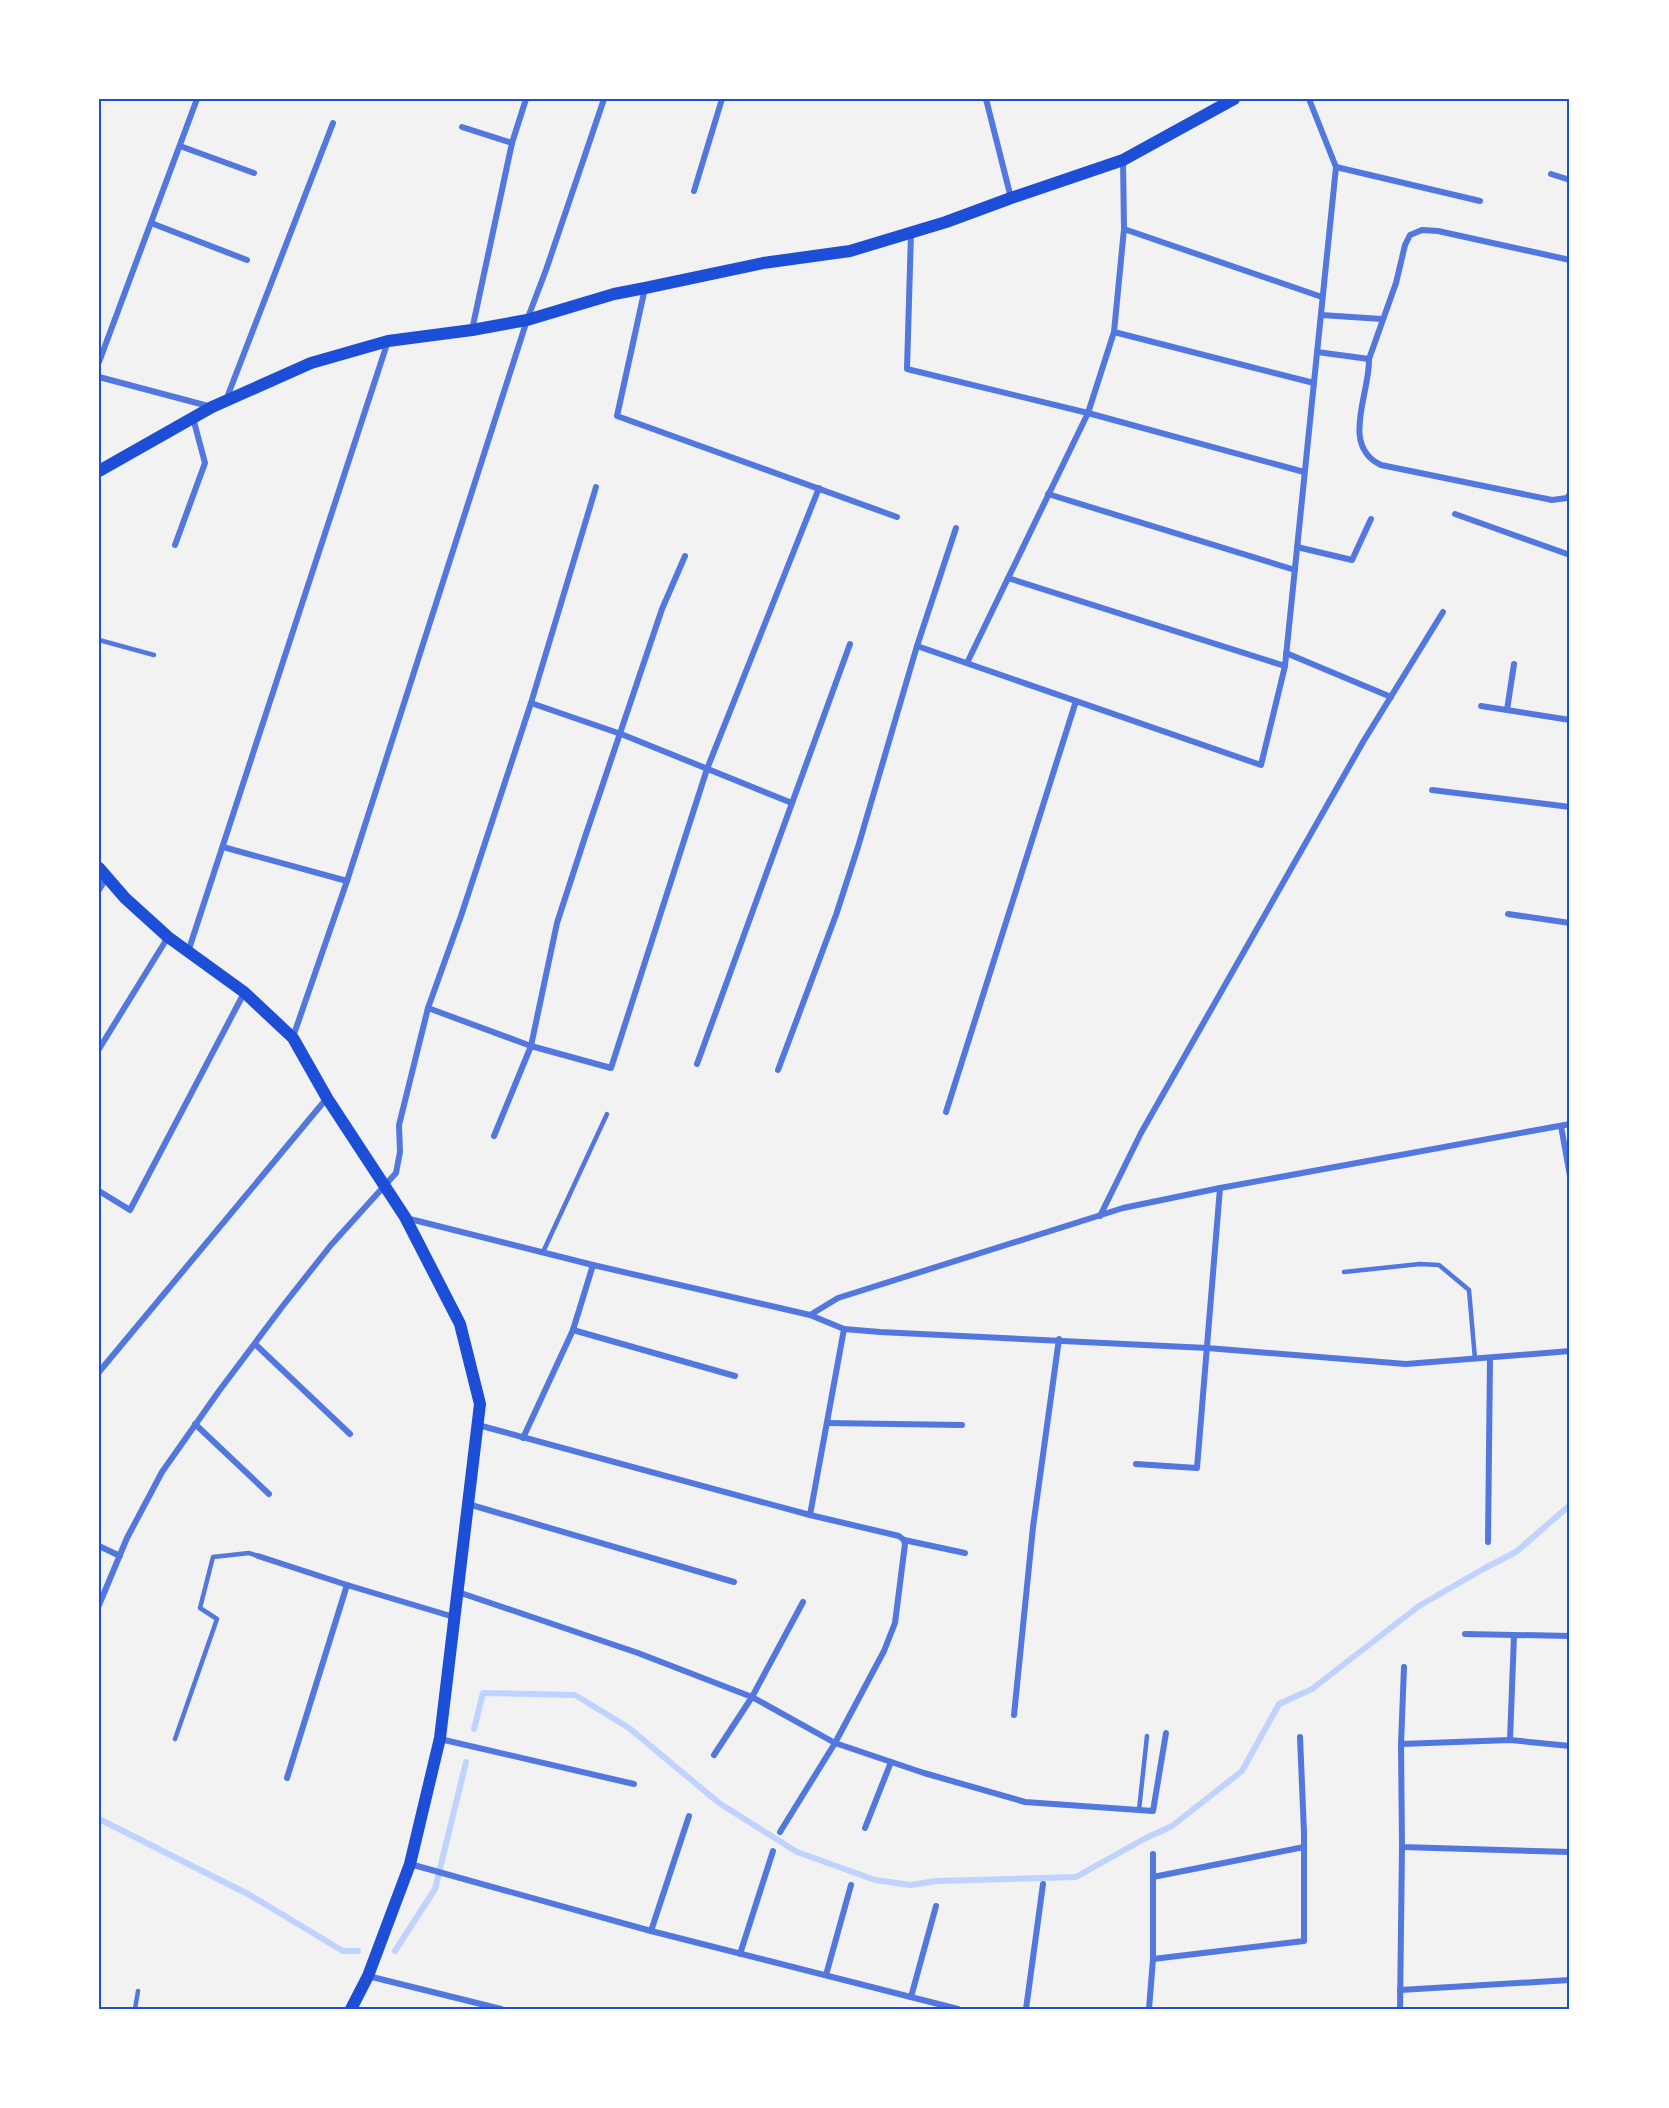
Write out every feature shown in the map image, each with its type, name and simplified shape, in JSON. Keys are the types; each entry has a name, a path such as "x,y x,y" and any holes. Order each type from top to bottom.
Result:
{"main road":[{"path":"99,471 213,407 310,363 388,341 527,320 614,294 763,263 850,251 946,222 1123,160 1234,99"},
{"path":"103,872 125,898 168,938 244,992 293,1038 327,1098 405,1217 460,1324 480,1404 440,1738 410,1864 368,1976 351,2009"}],"street":[{"path":"99,362 197,99"},
{"path":"472,330 512,143 526,99"},
{"path":"293,1038 527,320 604,99"},
{"path":"694,191 722,99"},
{"path":"986,99 1011,198"},
{"path":"917,646 1261,765 1285,666 1335,166 1309,99"},
{"path":"225,401 333,123"},
{"path":"462,127 512,143"},
{"path":"180,146 254,173"},
{"path":"967,663 1088,412 1114,332 1124,230 1123,160"},
{"path":"1335,166 1480,201"},
{"path":"1551,174 1570,180"},
{"path":"151,223 247,260"},
{"path":"1124,230 1322,297"},
{"path":"1570,260 1437,231 1422,230 1410,235 1369,359 1370,372 1358,430 1362,449 1370,460 1381,465 1552,500 1567,498 1570,494"},
{"path":"911,233 907,369 1088,412 1305,472"},
{"path":"645,288 617,416 897,517"},
{"path":"1321,315 1382,319"},
{"path":"1114,332 1314,383"},
{"path":"188,953 388,341"},
{"path":"1317,352 1369,359"},
{"path":"99,377 213,407"},
{"path":"175,545 205,463 193,418"},
{"path":"99,1605 120,1556 162,1472 195,1424 331,1245 396,1173 400,1152 399,1125 428,1008 461,916 531,703 596,487"},
{"path":"428,1008 531,1046 611,1068 707,769 819,488"},
{"path":"1048,494 1295,570"},
{"path":"1455,514 1570,555"},
{"path":"1297,548 1352,560 1371,519"},
{"path":"778,1070 836,915 917,646 956,528"},
{"path":"494,1136 531,1046 557,923 662,609 685,556"},
{"path":"1008,578 1285,666"},
{"path":"1101,1216 1141,1133 1357,753 1443,612"},
{"path":"697,1064 850,644"},
{"path":"1286,653 1391,697"},
{"path":"1506,710 1514,664"},
{"path":"946,1112 1076,701"},
{"path":"531,703 621,734 792,802"},
{"path":"1481,706 1570,720"},
{"path":"1432,790 1570,807"},
{"path":"223,847 346,881"},
{"path":"99,890 103,872"},
{"path":"1508,914 1570,922"},
{"path":"99,1049 168,938"},
{"path":"99,1191 130,1210 244,992"},
{"path":"99,1372 327,1098"},
{"path":"810,1315 838,1298 1123,1208 1570,1124"},
{"path":"1561,1126 1570,1176"},
{"path":"1136,1464 1197,1468 1220,1188"},
{"path":"405,1217 593,1265 810,1315 844,1329 962,1337 1059,1339 1207,1348 1406,1364 1570,1351"},
{"path":"524,1438 573,1330 593,1265"},
{"path":"810,1515 844,1329"},
{"path":"573,1330 735,1376"},
{"path":"1014,1715 1033,1527 1059,1339"},
{"path":"255,1344 350,1434"},
{"path":"1488,1542 1490,1358"},
{"path":"827,1423 963,1425"},
{"path":"195,1424 269,1494"},
{"path":"477,1425 810,1515 899,1536 904,1540 965,1553"},
{"path":"468,1503 734,1582"},
{"path":"780,1832 835,1743 884,1651 895,1623 904,1540"},
{"path":"99,1546 120,1556"},
{"path":"258,1556 455,1617"},
{"path":"287,1778 346,1585"},
{"path":"457,1592 638,1653 752,1697 835,1743 1025,1802 1153,1811 1166,1733"},
{"path":"714,1755 752,1697 803,1602"},
{"path":"1465,1634 1570,1636"},
{"path":"1510,1740 1514,1635"},
{"path":"1400,2009 1401,1744 1404,1667"},
{"path":"1153,1959 1305,1941 1300,1737"},
{"path":"440,1738 634,1784"},
{"path":"1401,1744 1510,1740 1570,1746"},
{"path":"865,1828 891,1762"},
{"path":"651,1931 690,1816"},
{"path":"1153,1877 1304,1847"},
{"path":"1402,1847 1570,1852"},
{"path":"740,1954 773,1851"},
{"path":"1149,2009 1153,1959 1153,1854"},
{"path":"410,1864 651,1931 958,2009"},
{"path":"1026,2009 1043,1884"},
{"path":"826,1975 851,1885"},
{"path":"911,1997 936,1906"},
{"path":"368,1976 498,2009"},
{"path":"1400,1990 1570,1980"}],"lane":[{"path":"99,640 154,655"},
{"path":"543,1252 607,1114"},
{"path":"1344,1272 1420,1264 1438,1265 1469,1290 1475,1359"},
{"path":"175,1739 217,1618 200,1608 213,1557 249,1553 258,1556"},
{"path":"1139,1810 1147,1736"},
{"path":"135,2009 138,1991"}],"waterway":[{"path":"474,1729 483,1693 575,1695 629,1728 719,1803 797,1852 875,1880 911,1885 936,1881 1076,1877 1172,1826 1242,1771 1279,1704 1312,1689 1419,1606 1516,1552 1570,1505"},
{"path":"395,1951 435,1889 466,1762"},
{"path":"99,1819 248,1894 343,1951 358,1951"}]}
